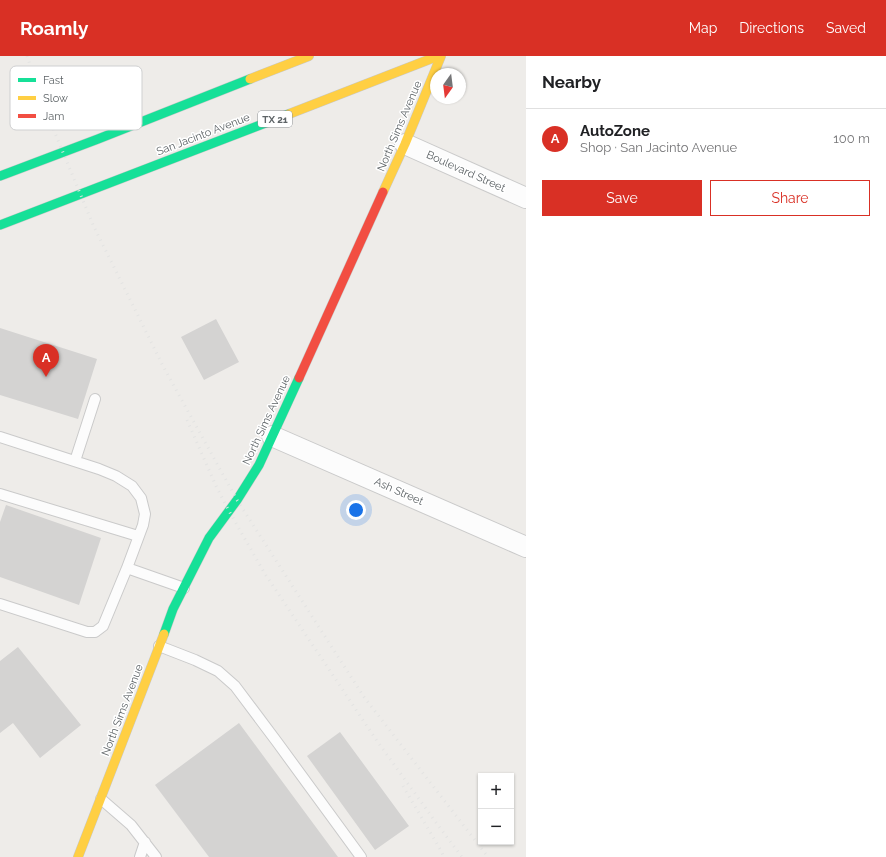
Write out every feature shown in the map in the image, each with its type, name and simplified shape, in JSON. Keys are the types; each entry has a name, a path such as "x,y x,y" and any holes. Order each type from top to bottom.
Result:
{"main road":[{"path":"142,122 309,56"},
{"name":"San Jacinto Avenue","path":"0,225 438,56"},
{"name":"North Sims Avenue","path":"78,857 173,609 209,538 237,500 259,465 405,144 441,56"},
{"path":"0,176 121,130"}],"street":[{"name":"Boulevard Street","path":"405,144 526,198"},
{"name":"Ash Street","path":"272,436 526,546"}],"lane":[{"path":"75,461 95,399"},
{"path":"0,437 116,476 132,486 140,498 145,514 143,525 127,568 103,626 95,632 87,632 0,604"},
{"path":"0,494 138,536"},
{"path":"127,568 184,588"},
{"path":"159,646 218,671 234,686 361,857"},
{"path":"101,799 131,825 156,857"},
{"path":"140,857 145,842"}],"building":[{"path":"216,319 239,362 204,380 181,337"},
{"path":"0,328 97,359 78,419 0,395"},
{"path":"6,505 101,538 79,605 0,577 0,522"},
{"path":"18,647 81,725 40,758 13,723 0,733 0,661"},
{"path":"239,723 338,857 209,857 155,785"},
{"path":"340,732 409,826 375,850 307,756"}],"railway":[{"path":"27,56 30,66"},
{"path":"54,130 94,227 164,368 237,500 364,697 488,857"},
{"path":"187,420 216,486 265,574 377,741 462,857"},
{"path":"403,786 444,857"}],"traffic: fast":[{"path":"142,122 250,79"},
{"path":"0,225 289,114"},
{"path":"0,176 121,130"},
{"path":"164,634 173,609 209,538 237,500 259,465 299,378"}],"traffic: slow":[{"path":"250,79 309,56"},
{"path":"289,114 438,56"},
{"path":"383,192 405,144 441,56"},
{"path":"78,857 164,634"}],"traffic: jam":[{"path":"299,378 383,192"}],"place":[{"name":"AutoZone","path":"46,377"}]}
